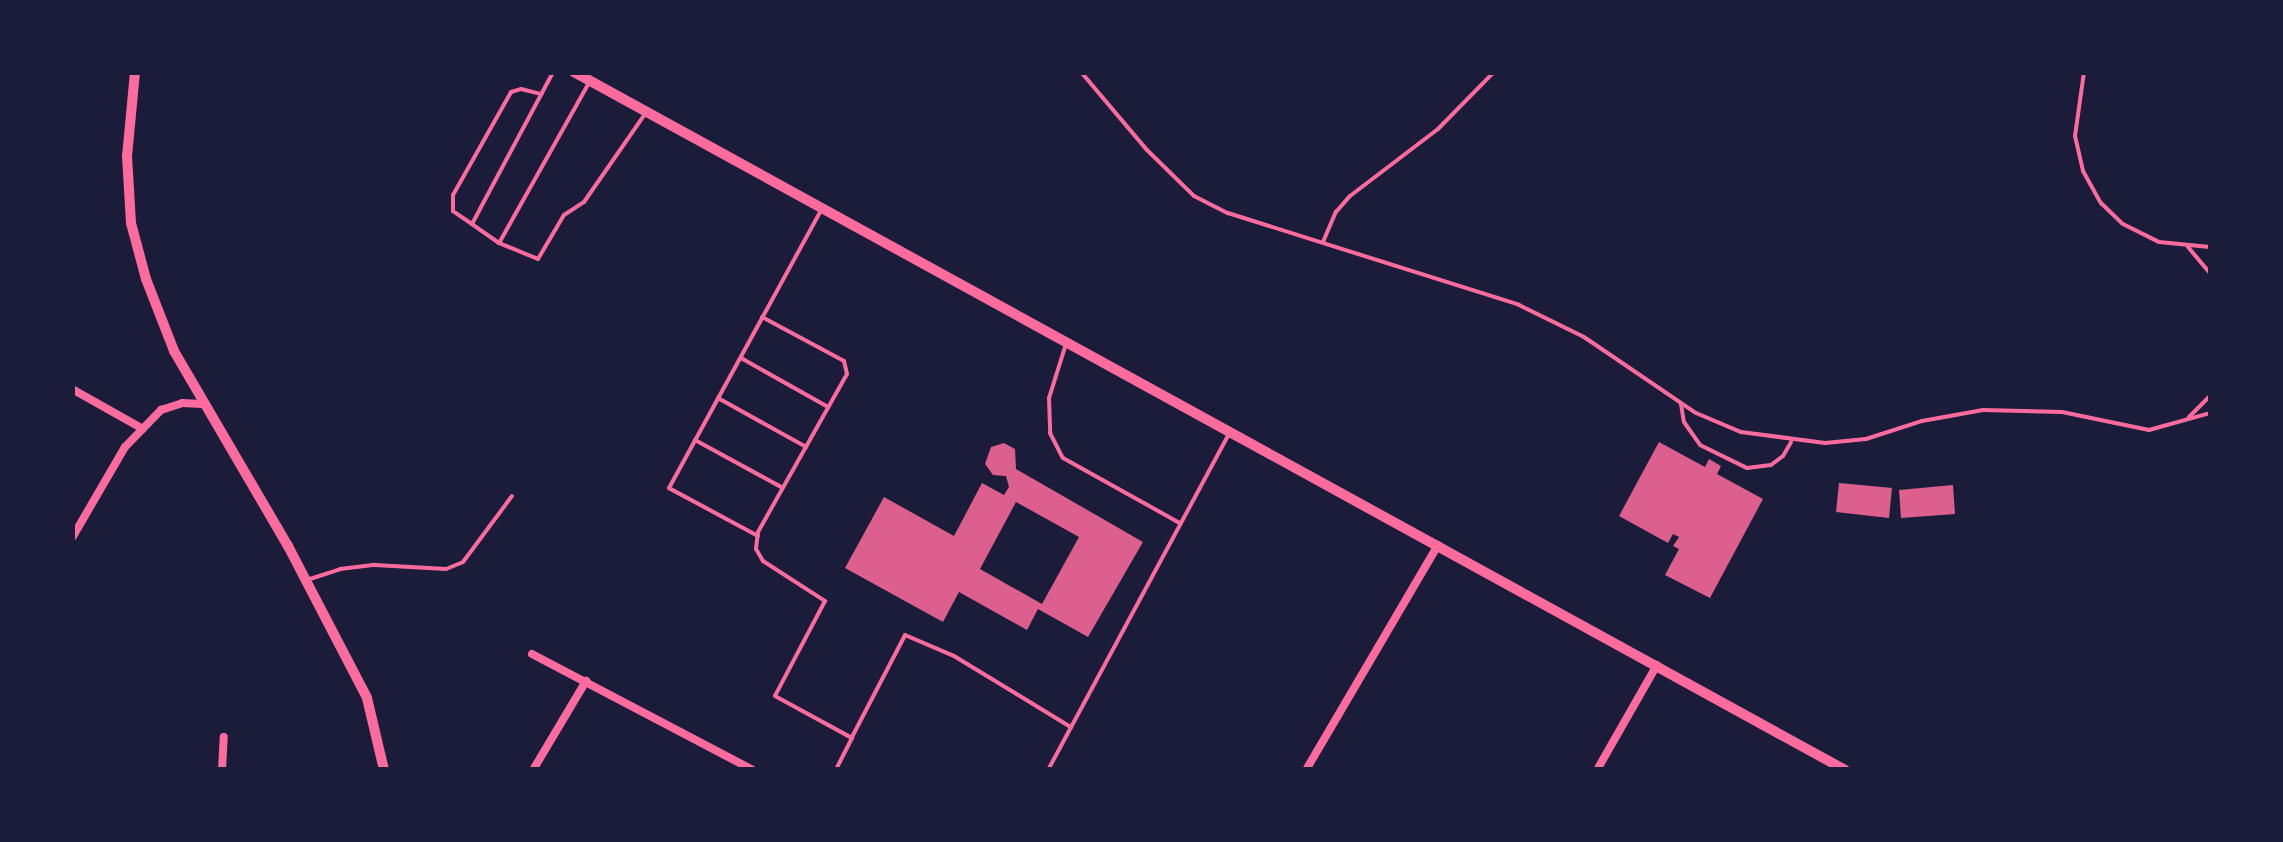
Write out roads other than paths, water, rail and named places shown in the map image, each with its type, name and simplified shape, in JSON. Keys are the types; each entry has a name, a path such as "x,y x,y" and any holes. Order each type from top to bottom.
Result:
{"main road":[{"path":"135,72 127,156 132,223 146,279 174,351 306,580 367,698 384,770"},
{"path":"574,72 1845,770"}],"street":[{"path":"72,389 143,429"},
{"path":"72,538 126,447 161,410 182,403 202,404"},
{"path":"1306,770 1438,545"},
{"path":"532,654 753,770"},
{"path":"1597,770 1658,665"},
{"path":"533,770 586,680"},
{"path":"222,770 224,737"}],"lane":[{"path":"472,224 553,72"},
{"path":"1082,72 1147,150 1194,196 1228,213 1519,304 1584,337 1681,404 1731,428 1791,442 1849,442 1950,414 2006,408 2062,412 2149,430 2210,414"},
{"path":"1323,242 1336,212 1350,196 1438,129 1494,72"},
{"path":"2084,72 2075,136 2092,189 2123,224 2158,242 2210,247"},
{"path":"499,243 590,82"},
{"path":"541,94 522,89 511,92 453,194 453,210 499,243 538,258 564,215 584,202 646,112"},
{"path":"758,536 669,488 822,208"},
{"path":"2188,247 2210,273"},
{"path":"762,317 844,361 847,374 782,488 758,536 756,549 763,562 825,601 775,696 852,738"},
{"path":"1067,342 1050,398 1050,433 1063,458 1181,524"},
{"path":"740,357 828,407"},
{"path":"2188,418 2210,396"},
{"path":"718,398 806,447"},
{"path":"1681,404 1684,422 1700,444 1747,468 1771,465 1783,456 1791,442"},
{"path":"1048,770 1230,432"},
{"path":"695,440 782,488"},
{"path":"306,580 340,568 375,565 446,569 463,562 512,496"},
{"path":"836,770 905,635 954,656 1071,727"}]}
